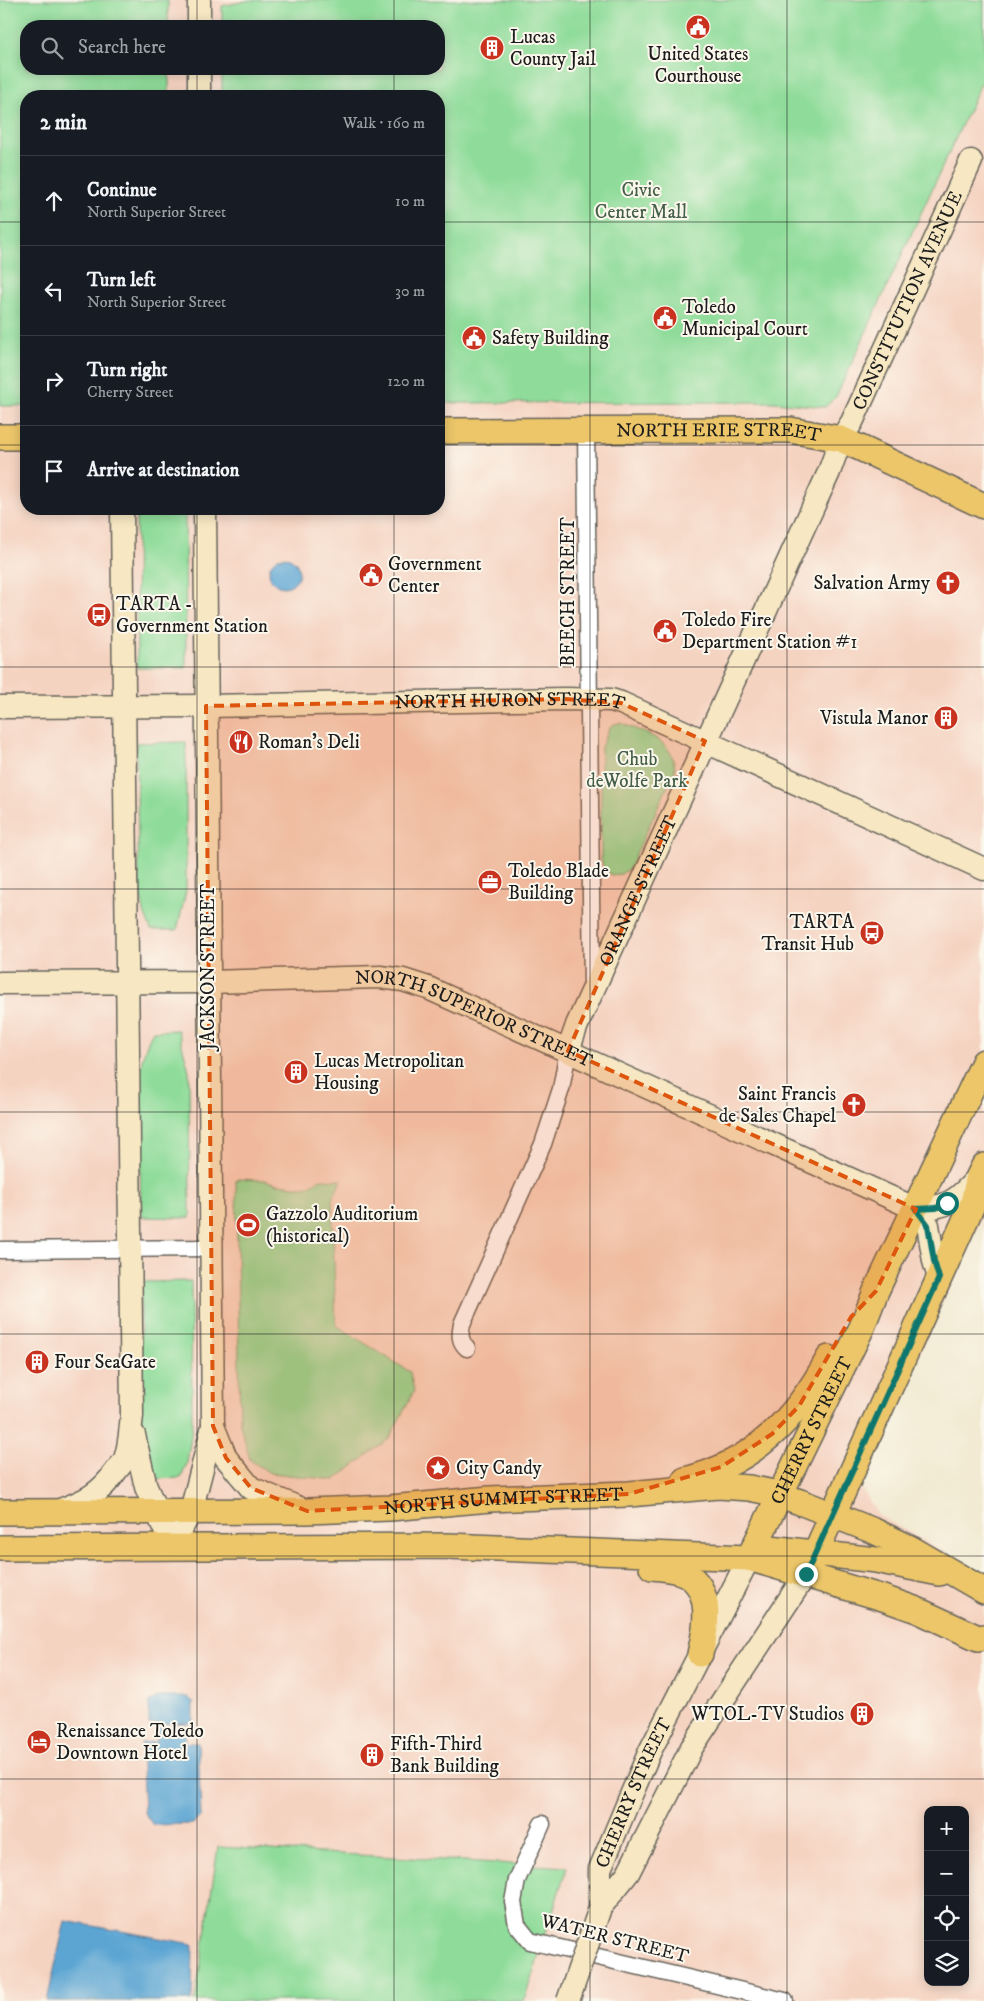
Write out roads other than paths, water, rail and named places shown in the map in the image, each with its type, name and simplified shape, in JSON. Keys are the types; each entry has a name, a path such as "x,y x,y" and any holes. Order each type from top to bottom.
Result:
{"main road":[{"name":"NORTH ERIE STREET","path":"445,431 790,430 841,439 984,506"},
{"path":"0,437 20,437"},
{"name":"CHERRY STREET","path":"749,1558 862,1327 876,1291 984,1062"},
{"name":"CHERRY STREET","path":"806,1574 973,1203 982,1171"},
{"path":"629,1494 696,1477 721,1468 739,1458 787,1422 809,1394 851,1317 876,1291"},
{"name":"NORTH SUMMIT STREET","path":"0,1512 307,1511 390,1508 490,1499 629,1494 718,1486 749,1488 780,1495 832,1514 910,1548 984,1591"},
{"name":"NORTH SUMMIT STREET","path":"0,1548 448,1546 749,1558 806,1574 917,1610 978,1638 984,1637"},
{"path":"749,1558 770,1548 816,1552 876,1560 960,1577"},
{"path":"591,1552 643,1566 686,1574 702,1595 707,1613 706,1632 700,1654"}],"street":[{"path":"199,0 199,20"},
{"path":"199,75 200,90"},
{"name":"CONSTITUTION AVENUE","path":"841,439 852,422 971,161"},
{"name":"BEECH STREET","path":"586,430 592,994"},
{"name":"ORANGE STREET","path":"467,1348 460,1339 462,1324 543,1144 561,1090 568,1051 577,1025 829,472 841,439"},
{"path":"122,515 132,1416 137,1451 145,1482 172,1546"},
{"name":"JACKSON STREET","path":"172,1546 191,1511 212,1426 205,515"},
{"name":"NORTH HURON STREET","path":"0,707 611,700 984,869"},
{"name":"NORTH SUPERIOR STREET","path":"0,984 208,982 380,977 403,980 428,988 916,1209"},
{"path":"916,1209 936,1208 950,1202 966,1190 982,1171"},
{"path":"916,1209 928,1225 939,1278"},
{"path":"0,1250 210,1248"},
{"path":"54,1512 84,1502 112,1477 124,1460 129,1441 132,1416"},
{"name":"JACKSON STREET","path":"212,1426 226,1458 251,1488 307,1511"},
{"name":"CHERRY STREET","path":"600,1908 600,1869 650,1751 749,1558"},
{"name":"CHERRY STREET","path":"600,1908 628,1873 692,1747 806,1574"},
{"name":"WATER STREET","path":"542,1824 517,1880 514,1902 517,1925 530,1941 785,2001"},
{"path":"568,2001 600,1908"}],"water":[{"path":"284,557 295,561 299,572 295,583 284,587 273,583 269,572 273,561"},
{"path":"158,1697 188,1697 193,1702 193,1723 149,1724 149,1702"},
{"path":"156,1728 185,1728 186,1743 198,1743 201,1816 193,1824 153,1825 144,1813 141,1743 156,1742"},
{"path":"65,1921 193,1944 192,2001 47,2001"}],"place":[{"name":"United States Courthouse","path":"698,27"},
{"name":"Lucas County Jail","path":"492,48"},
{"name":"Toledo Municipal Court","path":"665,318"},
{"name":"Safety Building","path":"474,338"},
{"name":"Government Center","path":"371,575"},
{"name":"Salvation Army","path":"948,583"},
{"name":"TARTA - Government Station","path":"99,615"},
{"name":"Toledo Fire Department Station #1","path":"665,631"},
{"name":"Vistula Manor","path":"946,718"},
{"name":"Roman's Deli","path":"241,742"},
{"name":"Toledo Blade Building","path":"490,882"},
{"name":"TARTA Transit Hub","path":"872,933"},
{"name":"Lucas Metropolitan Housing","path":"296,1072"},
{"name":"Saint Francis de Sales Chapel","path":"854,1105"},
{"name":"Gazzolo Auditorium (historical)","path":"248,1225"},
{"name":"Four SeaGate","path":"37,1362"},
{"name":"City Candy","path":"438,1468"},
{"name":"WTOL-TV Studios","path":"862,1714"},
{"name":"Renaissance Toledo Downtown Hotel","path":"39,1742"},
{"name":"Fifth-Third Bank Building","path":"372,1755"}],"park label":[{"name":"Civic Center Mall","path":"641,201"},
{"name":"Chub deWolfe Park","path":"637,770"}]}
